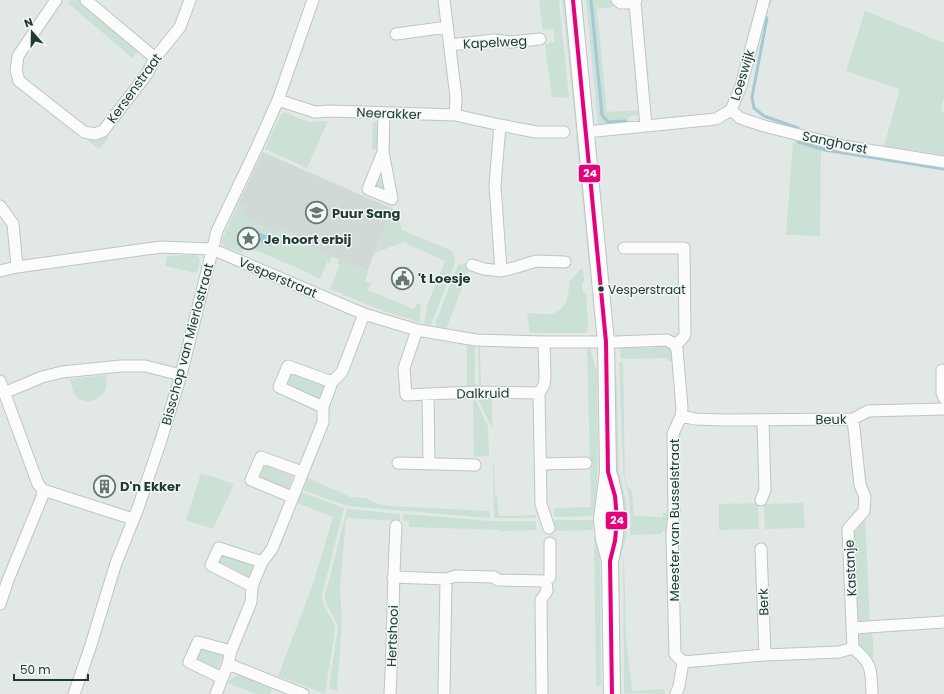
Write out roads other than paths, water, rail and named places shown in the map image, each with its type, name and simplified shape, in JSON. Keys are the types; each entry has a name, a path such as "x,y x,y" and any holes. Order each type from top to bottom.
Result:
{"street":[{"name":"Kersenstraat","path":"56,0 18,56 16,70 19,81 84,132 95,134 103,131 147,74 155,58 180,27 190,0"},
{"path":"86,0 155,58"},
{"name":"Bisschop van Mierlostraat","path":"74,694 116,563 138,508 161,440 180,375 217,232 278,100 313,0"},
{"name":"Kapelweg","path":"444,0 456,98 455,115"},
{"path":"573,0 606,342 608,472 602,519 604,539 610,561 612,694"},
{"path":"617,0 621,4 635,1 646,126"},
{"name":"Loeswijk","path":"586,132 716,119 731,110 741,86 764,0"},
{"name":"Kapelweg","path":"396,34 447,27"},
{"name":"Kapelweg","path":"450,45 494,40 511,42 540,39"},
{"name":"Neerakker","path":"278,100 315,112 330,111 455,115 536,132 564,132"},
{"name":"Sanghorst","path":"731,110 740,118 764,126 843,146 944,162"},
{"path":"383,152 384,113"},
{"path":"500,125 495,185 501,271"},
{"path":"0,206 13,224 18,267"},
{"name":"Vesperstraat","path":"0,271 18,267 161,247 212,249 364,314 417,330 476,340 606,342"},
{"path":"606,342 667,340 674,344 680,341 685,335 684,248 624,248"},
{"path":"472,265 501,271 517,268 536,261 565,262"},
{"path":"216,694 228,664 231,651 251,602 252,586 262,562 272,549 323,422 323,407 332,382 342,372 364,314"},
{"name":"Dalkruid","path":"417,330 404,368 406,395 476,392 539,393"},
{"path":"544,342 545,378 544,384 539,393 541,504 549,528"},
{"name":"Meester van Busselstraat","path":"674,344 677,350 682,408 681,416 673,434 674,513 672,534 675,654 683,662"},
{"path":"4,393 42,377 62,372 121,366 144,366 180,375"},
{"path":"323,407 278,388 288,366 332,382"},
{"path":"942,370 942,393 944,398"},
{"path":"0,381 38,484 43,490 133,519"},
{"path":"428,394 429,464"},
{"name":"Beuk","path":"681,416 694,419 853,419 868,411 944,409"},
{"name":"Kastanje","path":"853,419 860,485 865,498 864,511 848,529 853,648"},
{"path":"761,500 764,490 763,420"},
{"path":"292,497 251,480 253,474 260,457 302,472"},
{"path":"398,464 475,465"},
{"path":"541,464 586,464"},
{"path":"0,604 6,585 42,497 43,490"},
{"name":"Hertshooi","path":"390,694 396,526"},
{"path":"542,694 541,600 547,591 546,581 550,577 550,543"},
{"path":"252,586 211,565 219,548 262,562"},
{"name":"Berk","path":"761,548 765,655"},
{"path":"393,577 446,579 456,576 472,576 494,577 498,580 546,581"},
{"path":"444,693 446,579"},
{"path":"853,628 944,622"},
{"path":"222,678 189,662 198,642 231,651"},
{"path":"676,694 679,686 683,662 765,655 839,652 853,648 865,657 871,670 872,694"},
{"path":"228,664 303,694"}],"water":[{"path":"254,231 291,244 287,245 279,242 269,246 251,237 252,232"}],"waterway":[{"path":"591,0 602,115 608,122 626,121"},
{"path":"768,5 770,0"},
{"path":"767,18 752,97 754,108 764,116 798,128"},
{"path":"798,142 825,150 944,169"}],"place":[{"name":"Puur Sang","path":"317,213"},
{"name":"Je hoort erbij","path":"248,239"},
{"name":"'t Loesje","path":"402,278"},
{"name":"Vesperstraat","path":"601,289"},
{"name":"D'n Ekker","path":"105,486"}]}
